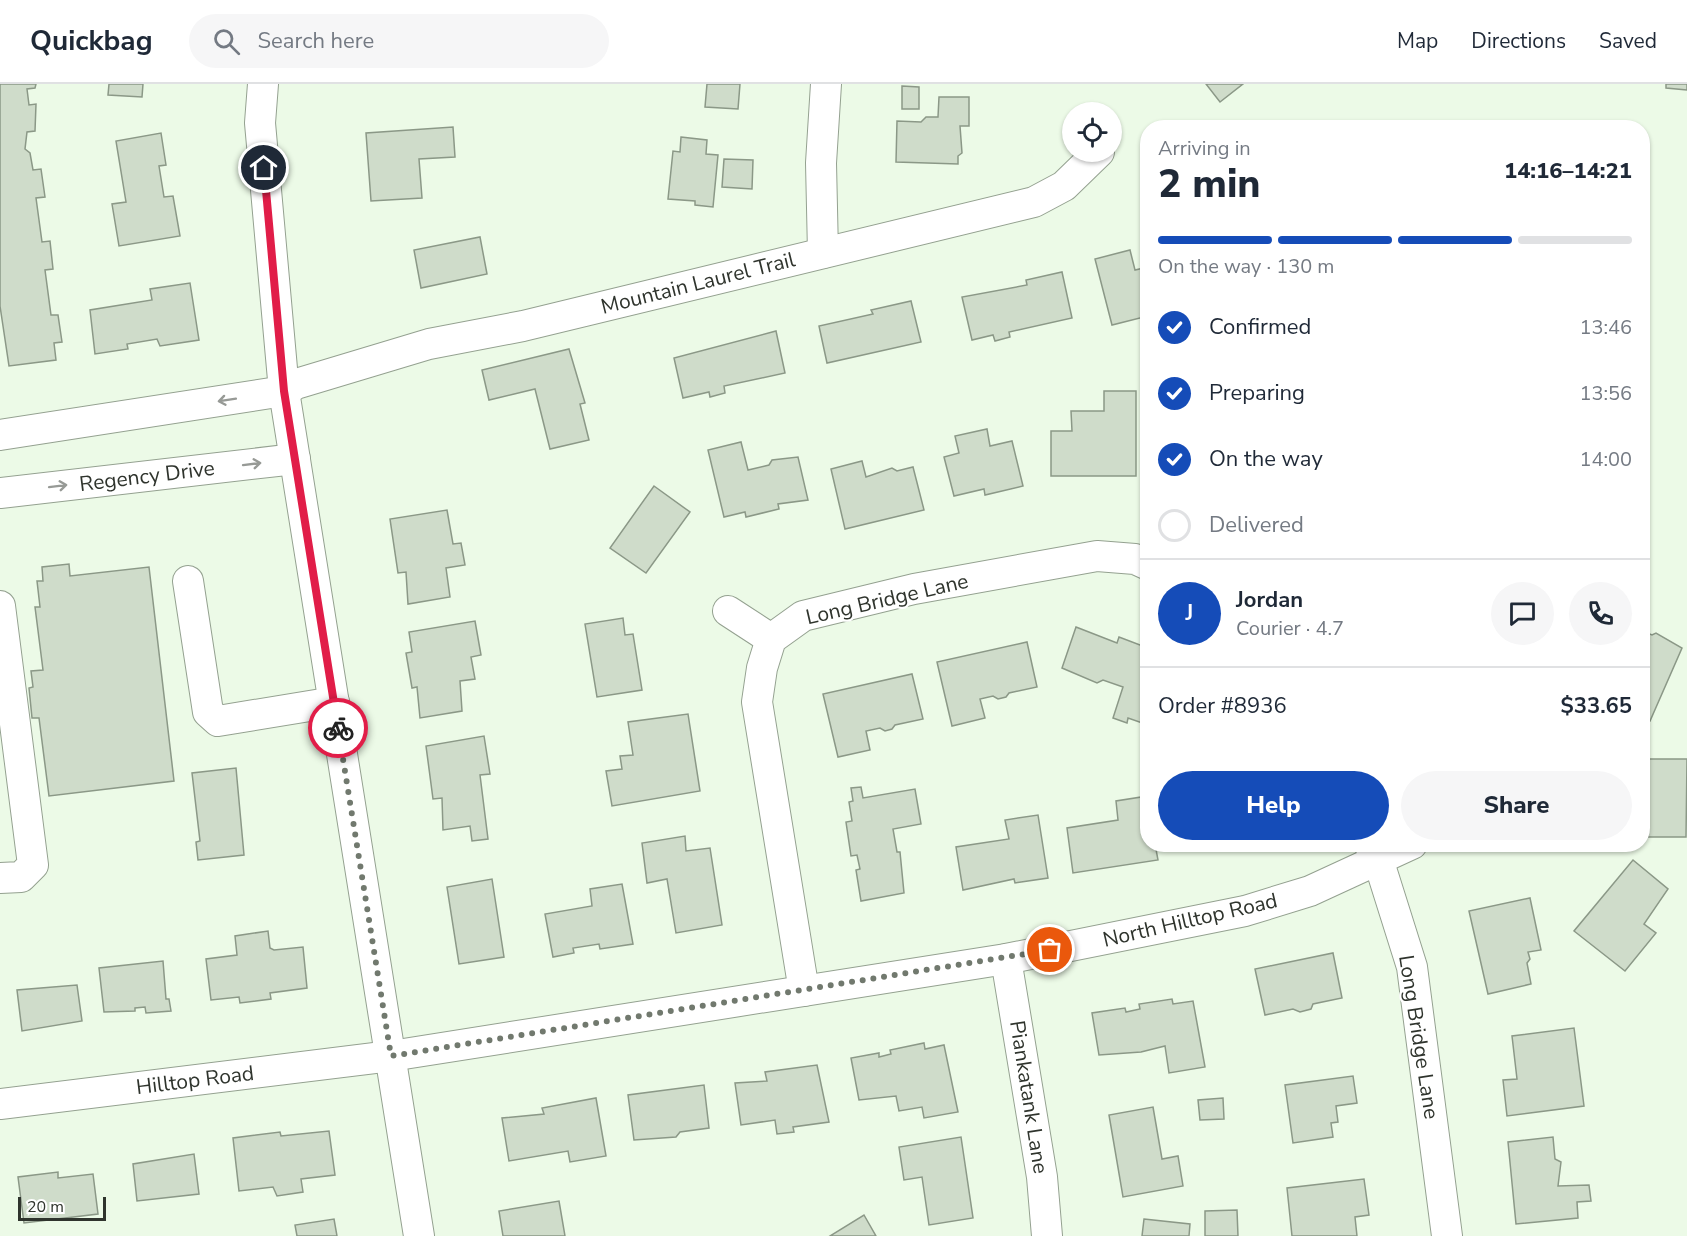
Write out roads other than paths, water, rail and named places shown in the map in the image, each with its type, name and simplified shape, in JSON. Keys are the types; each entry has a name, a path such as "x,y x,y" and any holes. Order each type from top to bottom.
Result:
{"street":[{"path":"263,84 260,123 284,391 419,1236"},
{"path":"823,253 821,164 826,84"},
{"name":"Mountain Laurel Trail","path":"284,391 296,384 419,347 523,326 1034,202 1064,186 1089,162"},
{"path":"0,435 284,391"},
{"name":"Regency Drive","path":"0,493 295,459"},
{"name":"Long Bridge Lane","path":"771,639 802,616 914,589 1097,556 1140,561"},
{"path":"188,581 208,712 218,722 334,702"},
{"path":"0,606 33,865 21,878 0,878"},
{"path":"728,611 771,639 762,668 757,702 804,992"},
{"name":"Long Bridge Lane","path":"1373,852 1412,967 1447,1236"},
{"name":"North Hilltop Road","path":"391,1056 1006,959 1245,911 1310,891 1373,852"},
{"name":"Piankatank Lane","path":"1006,959 1042,1177 1047,1236"},
{"name":"Hilltop Road","path":"0,1104 391,1056"}]}
